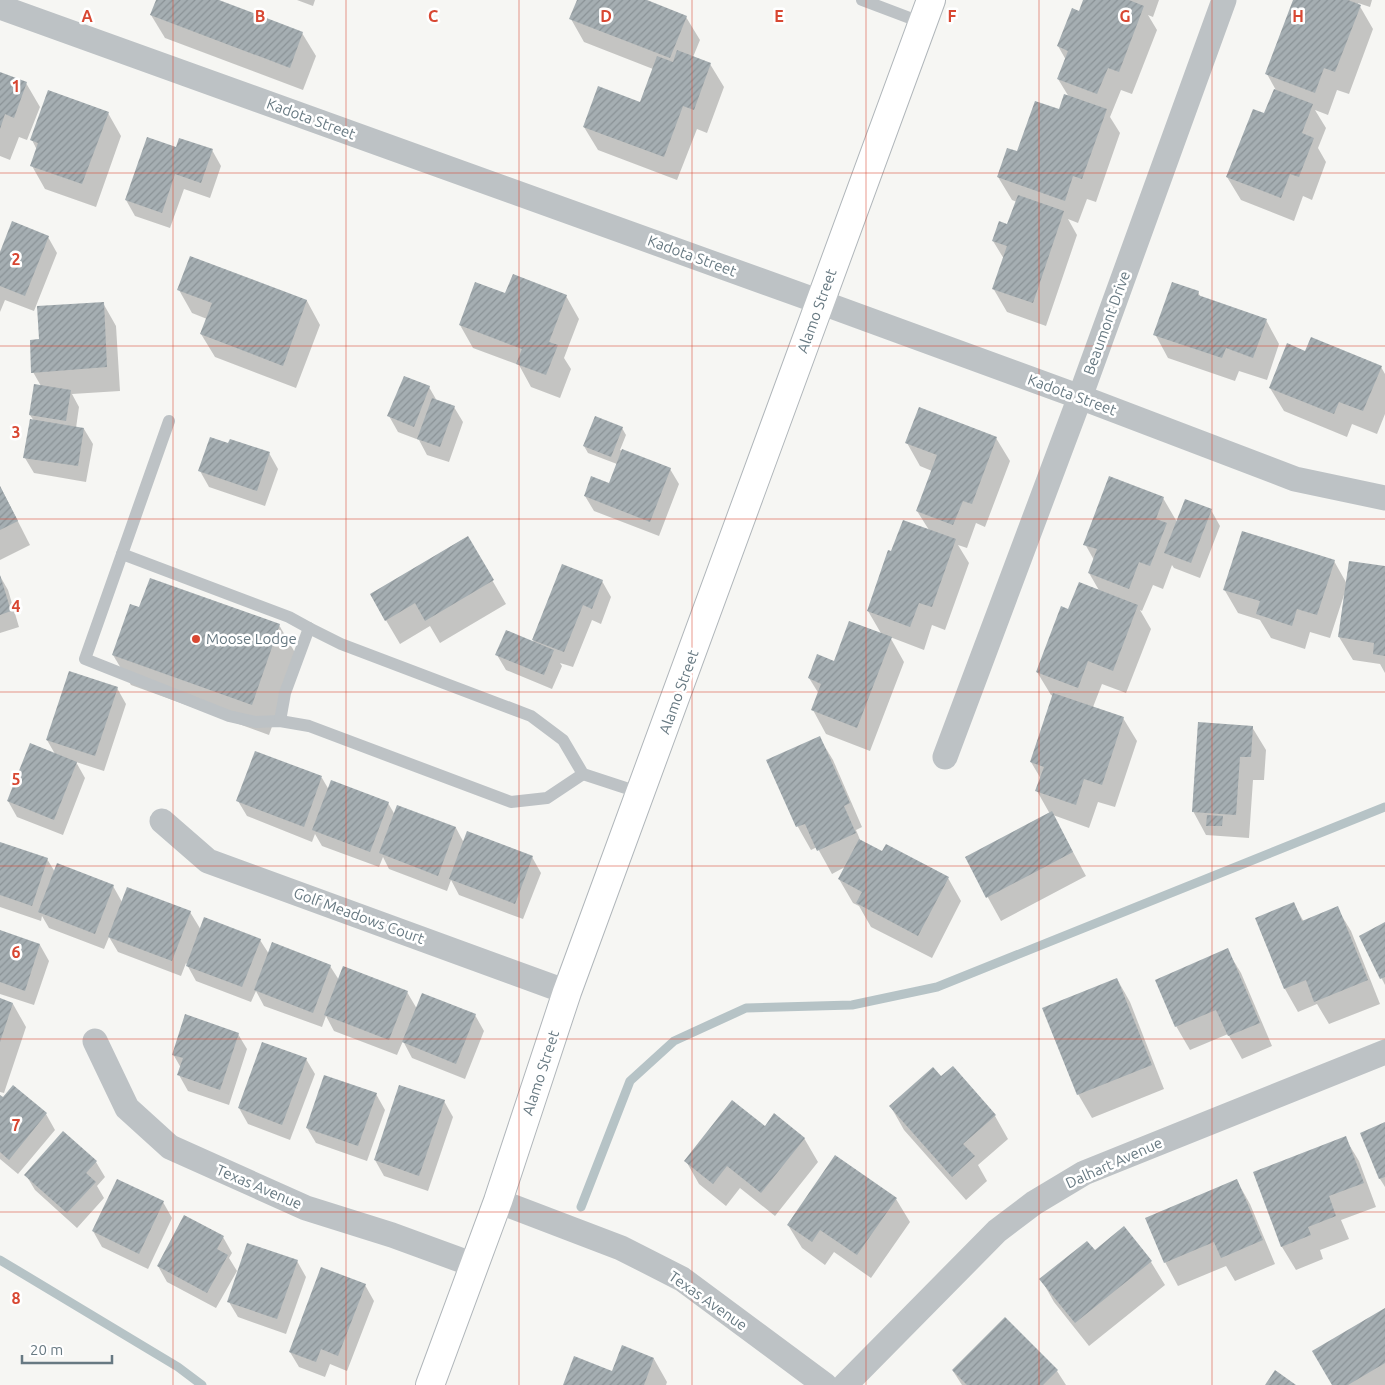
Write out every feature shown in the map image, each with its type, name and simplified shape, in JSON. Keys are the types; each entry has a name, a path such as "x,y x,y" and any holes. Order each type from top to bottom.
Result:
{"main road":[{"name":"Alamo Street","path":"430,1385 498,1201 567,992 927,11"}],"street":[{"name":"Beaumont Drive","path":"945,757 1080,397 1224,0"},
{"name":"Kadota Street","path":"0,7 820,302 1080,397 1295,479 1385,498"},
{"name":"Golf Meadows Court","path":"162,821 208,861 567,992"},
{"name":"Texas Avenue","path":"95,1041 127,1108 170,1147 306,1208 392,1235 474,1265"},
{"name":"Dalhart Avenue","path":"845,1385 997,1230 1034,1202 1084,1173 1385,1052"},
{"name":"Texas Avenue","path":"498,1201 621,1248 682,1279 825,1385"}],"lane":[{"path":"864,0 927,11"},
{"path":"168,421 85,659 229,716 255,722 280,721 309,726 511,802 547,798 583,774"},
{"path":"122,554 290,617 341,644 531,716 563,740 583,774 641,793"},
{"path":"280,721 285,693 309,628"}],"building":[{"path":"156,0 219,0 303,32 290,68 150,15"},
{"path":"577,0 647,0 687,16 670,58 569,19"},
{"path":"1083,0 1129,0 1144,6 1119,72 1108,68 1097,94 1057,79 1068,51 1057,46 1072,8 1079,11"},
{"path":"1293,0 1348,0 1361,5 1335,72 1324,68 1315,93 1265,74"},
{"path":"677,50 711,63 694,110 683,106 664,157 583,127 598,86 640,102 657,56 673,62"},
{"path":"0,72 27,82 14,118 5,114 0,129"},
{"path":"1274,89 1313,104 1302,133 1314,138 1299,177 1290,174 1281,198 1226,177 1253,109 1264,113"},
{"path":"48,90 109,112 82,184 30,166 38,143 30,140"},
{"path":"1064,94 1107,109 1082,179 1073,176 1065,201 997,177 1007,148 1017,151 1035,101 1059,109"},
{"path":"147,137 176,147 179,138 213,149 201,183 175,174 162,213 125,200"},
{"path":"1018,195 1064,211 1033,303 992,289 1007,246 992,241 999,221 1007,224"},
{"path":"12,221 49,236 25,296 0,286 0,252"},
{"path":"190,256 307,300 283,366 200,334 212,303 177,290"},
{"path":"513,274 567,295 549,342 558,345 546,375 516,364 522,349 459,325 475,282 505,293"},
{"path":"1172,282 1199,291 1198,295 1267,319 1253,358 1226,348 1222,358 1153,335"},
{"path":"104,302 107,367 31,373 30,340 39,339 37,306"},
{"path":"1311,337 1382,366 1363,411 1339,402 1334,414 1269,388 1287,343 1305,351"},
{"path":"404,376 430,386 414,427 387,416"},
{"path":"34,384 71,390 66,421 29,415"},
{"path":"432,398 455,406 440,447 417,439"},
{"path":"919,407 997,437 972,504 963,501 953,525 916,511 937,455 905,443"},
{"path":"595,416 623,427 611,457 583,446"},
{"path":"30,419 84,428 78,466 23,458"},
{"path":"210,437 228,443 230,439 270,452 257,491 198,471"},
{"path":"622,449 671,468 650,522 584,496 591,476 609,483"},
{"path":"1109,476 1164,497 1156,519 1167,523 1150,566 1139,562 1129,589 1088,573 1097,549 1083,545"},
{"path":"0,486 18,521 0,530"},
{"path":"1185,499 1212,509 1191,563 1164,553"},
{"path":"903,520 956,539 932,607 919,603 910,627 867,611 888,550 891,551"},
{"path":"1242,531 1335,560 1317,615 1297,609 1292,626 1256,614 1260,601 1223,590"},
{"path":"468,536 494,580 425,621 415,603 385,621 370,594"},
{"path":"1349,561 1385,566 1385,656 1373,654 1374,643 1338,637"},
{"path":"562,564 603,580 592,609 583,605 564,652 532,640"},
{"path":"0,575 11,611 0,615"},
{"name":"Moose Lodge","path":"150,578 280,624 252,705 112,655 130,604 139,607"},
{"path":"1079,582 1138,605 1113,671 1088,661 1078,688 1036,672 1061,606 1068,609"},
{"path":"849,621 892,637 857,728 811,710 821,684 808,678 817,654 834,661"},
{"path":"506,630 554,650 544,675 495,655"},
{"path":"69,671 118,687 95,756 46,740"},
{"path":"1053,693 1124,717 1102,785 1084,779 1076,805 1035,791 1044,767 1030,762"},
{"path":"1198,722 1253,726 1251,757 1240,757 1236,815 1192,812"},
{"path":"820,736 850,803 844,806 856,833 817,851 805,824 796,827 766,760"},
{"path":"30,743 77,762 54,820 7,801"},
{"path":"255,751 322,776 304,827 236,801"},
{"path":"331,780 389,802 370,852 312,830"},
{"path":"397,805 456,827 438,876 379,853"},
{"path":"1052,811 1073,852 986,898 965,857"},
{"path":"1207,815 1223,816 1222,826 1206,826"},
{"path":"467,831 533,856 515,904 449,879"},
{"path":"859,839 882,851 886,844 949,877 918,936 856,903 862,892 838,879"},
{"path":"0,842 48,858 32,906 0,895"},
{"path":"57,863 114,885 95,934 38,912"},
{"path":"127,887 191,911 172,961 108,937"},
{"path":"1294,902 1302,921 1338,906 1368,980 1314,1002 1306,980 1284,989 1255,918"},
{"path":"204,917 261,939 242,987 186,966"},
{"path":"1385,922 1385,977 1380,979 1359,936"},
{"path":"0,930 40,944 25,991 0,982"},
{"path":"272,942 331,965 313,1013 254,990"},
{"path":"1228,948 1260,1023 1228,1036 1216,1010 1175,1027 1155,980"},
{"path":"343,966 408,991 389,1040 324,1015"},
{"path":"1117,978 1152,1065 1077,1095 1042,1008"},
{"path":"422,993 476,1014 456,1064 402,1042"},
{"path":"0,998 13,1003 0,1042"},
{"path":"185,1014 239,1033 220,1090 177,1075 183,1058 172,1055"},
{"path":"262,1042 307,1058 282,1125 238,1108"},
{"path":"953,1066 996,1115 963,1144 975,1156 952,1177 889,1106 933,1067 941,1076"},
{"path":"324,1075 377,1093 358,1146 306,1128"},
{"path":"13,1085 47,1113 9,1160 0,1152 0,1095 3,1097"},
{"path":"399,1085 445,1100 419,1176 374,1160"},
{"path":"732,1100 765,1126 774,1113 805,1138 761,1193 727,1166 713,1184 684,1161"},
{"path":"1385,1122 1385,1177 1379,1179 1360,1133"},
{"path":"63,1131 97,1161 86,1173 96,1182 67,1213 24,1175"},
{"path":"1346,1136 1364,1183 1329,1196 1336,1216 1308,1227 1311,1235 1281,1247 1253,1172"},
{"path":"835,1155 897,1198 857,1255 820,1230 812,1242 787,1225"},
{"path":"117,1179 164,1201 139,1254 92,1231"},
{"path":"1237,1179 1263,1240 1221,1258 1214,1242 1164,1263 1145,1218"},
{"path":"184,1215 224,1236 217,1249 228,1255 207,1293 157,1266"},
{"path":"1124,1226 1152,1261 1075,1323 1039,1279 1087,1241 1095,1250"},
{"path":"247,1243 298,1260 277,1319 227,1302"},
{"path":"321,1267 366,1284 338,1356 321,1349 316,1362 289,1352"},
{"path":"1385,1308 1385,1363 1348,1385 1332,1385 1312,1351"},
{"path":"1005,1317 1058,1370 1043,1385 967,1385 952,1370"},
{"path":"622,1345 654,1358 644,1385 563,1385 574,1356 612,1371"},
{"path":"1275,1370 1296,1385 1265,1385"}],"waterway":[{"path":"581,1207 630,1081 674,1041 746,1008 852,1005 937,987 1385,807"},
{"path":"0,1260 178,1367 202,1385"}],"place":[{"name":"Moose Lodge","path":"196,639"}]}
